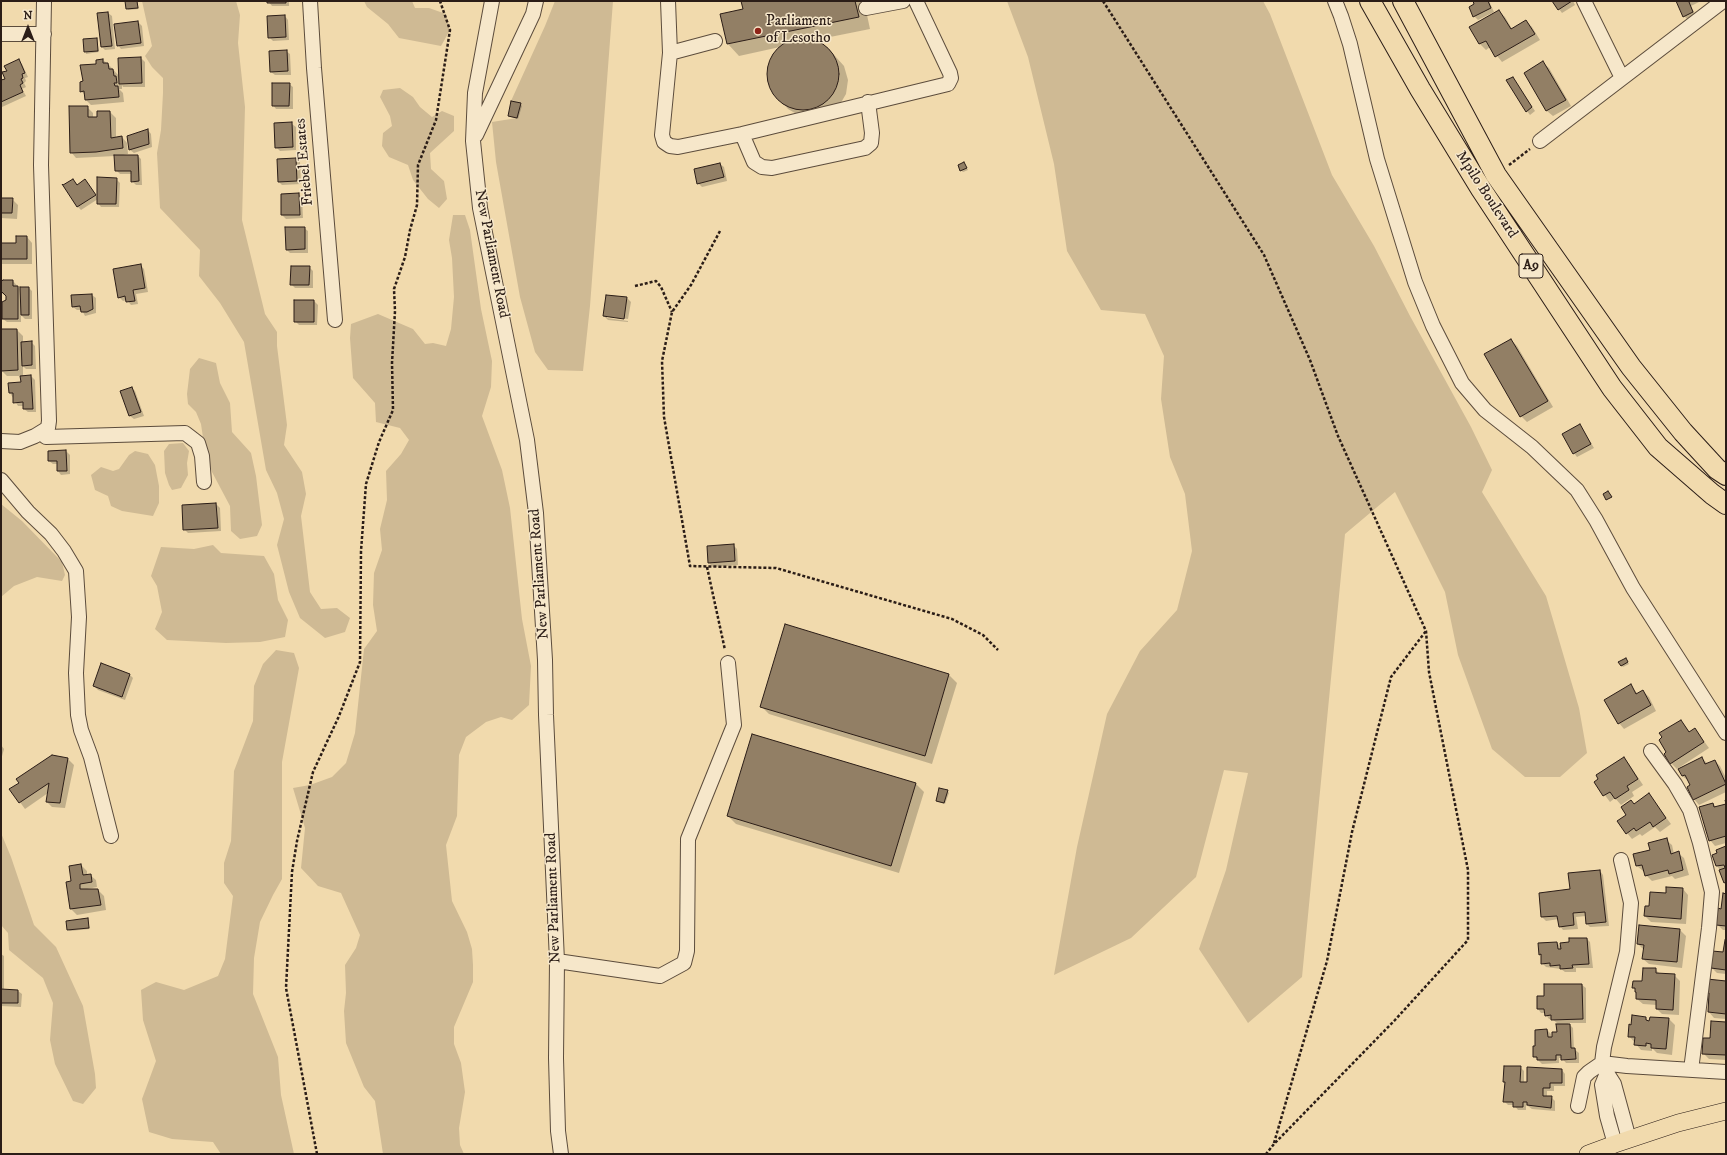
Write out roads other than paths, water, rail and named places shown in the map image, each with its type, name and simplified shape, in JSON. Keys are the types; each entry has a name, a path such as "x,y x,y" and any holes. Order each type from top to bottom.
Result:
{"highway":[{"name":"Mpilo Boulevard","path":"1370,1 1420,89 1480,189 1612,388 1658,446 1712,494 1726,504"},
{"name":"Mpilo Boulevard","path":"1404,1 1496,175 1631,367 1683,432 1717,469 1726,475"}],"main road":[{"path":"1588,1154 1622,1141 1678,1123 1726,1111"}],"street":[{"path":"1,441 20,442 41,433 48,428 49,421 40,165 40,104 44,34 44,1"},
{"name":"Friebel Estates","path":"310,1 314,76 335,320"},
{"name":"New Parliament Road","path":"492,1 475,93 473,141 480,208 527,440 536,513 542,592 546,723 557,961 556,1058 558,1131 561,1154"},
{"path":"473,141 533,14 536,1"},
{"path":"668,1 670,53 662,135 664,142 670,146 678,147 742,134 868,102 948,84 951,78 950,73 916,1"},
{"path":"866,8 903,1"},
{"path":"1335,1 1350,44 1377,159 1415,282 1433,326 1462,383 1486,410 1532,446 1577,490 1596,520 1633,588 1726,734"},
{"path":"1584,1 1622,78"},
{"path":"1540,141 1723,1"},
{"path":"1,34 44,34"},
{"path":"670,53 714,41"},
{"path":"742,134 754,162 762,167 772,168 865,148 871,143 872,133 868,102"},
{"path":"41,433 46,437 185,433 198,443 202,456 204,482"},
{"path":"1,480 28,512 51,534 64,551 76,571 79,617 76,673 78,715 81,730 91,757 111,836"},
{"path":"557,961 660,976 684,963 687,951 688,839 734,725 728,663"},
{"path":"1651,751 1675,784 1690,810 1712,892 1709,928 1691,1070"},
{"path":"1621,860 1632,903 1626,952 1604,1047 1605,1068 1614,1084 1622,1141"},
{"path":"1578,1106 1584,1077 1589,1072 1605,1068 1627,1066 1726,1072"}],"place":[{"name":"Parliament of Lesotho","path":"758,31"}]}
